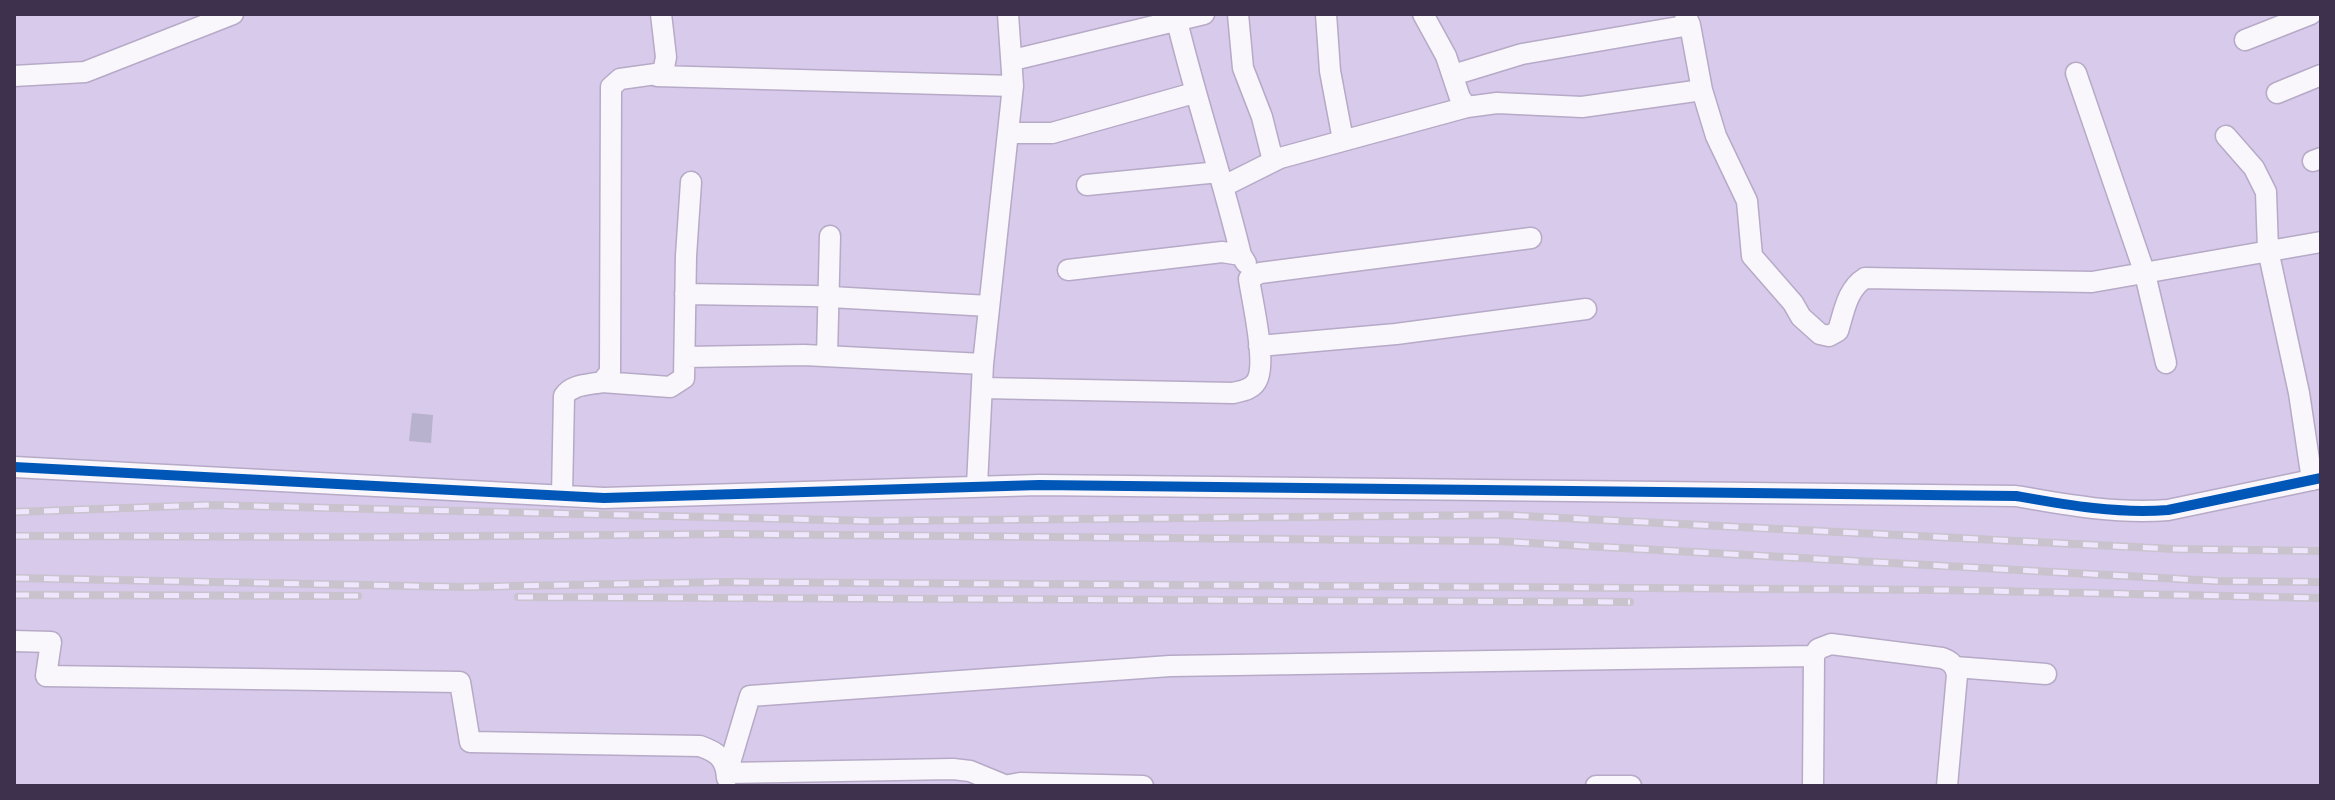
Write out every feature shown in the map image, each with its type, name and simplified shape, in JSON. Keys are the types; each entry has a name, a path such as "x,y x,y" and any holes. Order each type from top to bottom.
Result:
{"street":[{"path":"14,76 85,72 233,14"},
{"path":"657,76 666,67 661,14"},
{"path":"977,485 983,364 1010,133 1013,60 1008,14"},
{"path":"1013,60 1204,14"},
{"path":"1238,14 1243,68 1262,117 1273,161"},
{"path":"1326,14 1330,71 1343,140"},
{"path":"1423,14 1442,47 1460,98 1467,107"},
{"path":"2245,40 2311,14"},
{"path":"1453,75 1513,56 1688,20 1702,90 1716,136 1747,201 1752,256 1793,303 1801,317 1820,334 1829,336 1838,331 1851,292 1865,278 2092,282 2321,242"},
{"path":"982,388 1233,393 1248,389 1257,382 1261,367 1249,279 1194,93 1177,21"},
{"path":"2076,73 2145,274 2166,363"},
{"path":"2277,93 2321,75"},
{"path":"602,382 610,372 611,360 611,87 620,79 657,76 1013,86"},
{"path":"1087,185 1221,179 1343,140 1467,107 1497,103 1582,107 1702,90"},
{"path":"1010,133 1052,133 1194,93"},
{"path":"14,467 604,498 977,485 2016,496 2093,510 2168,510 2316,479 2268,250 2266,192 2254,168 2226,136"},
{"path":"562,496 564,396 568,390 602,382 670,387 684,378 691,182"},
{"path":"827,356 830,236"},
{"path":"1249,279 1260,273 1311,265 1531,238"},
{"path":"1068,270 1222,252 1241,255"},
{"path":"685,294 827,297 989,306"},
{"path":"1259,346 1396,334 1586,309"},
{"path":"686,357 827,356 983,364"},
{"path":"14,641 51,642 46,676 460,682 470,742 700,746 717,752 724,760 727,779"},
{"path":"1813,786 1814,656 1818,649 1831,644 1942,658 1955,667 2046,674"},
{"path":"727,779 750,696 1170,666 1814,656"},
{"path":"1947,786 1957,675 1955,667"},
{"path":"727,779 953,769 970,771 1004,786 1020,783 1143,786"},
{"path":"1596,786 1631,786"}],"building":[{"path":"412,413 433,415 431,443 409,441"}],"railway":[{"path":"14,512 209,505 873,521 1503,515 2174,549 2321,551"},
{"path":"14,536 724,534 1495,541 2216,581 2321,582"},
{"path":"14,578 462,587 725,582 1943,590 2321,598"},
{"path":"14,595 358,596"},
{"path":"518,597 1630,602"}],"cycle path":[{"path":"14,467 604,498 1039,485 2016,496 2129,511 2168,510 2321,478"}]}
